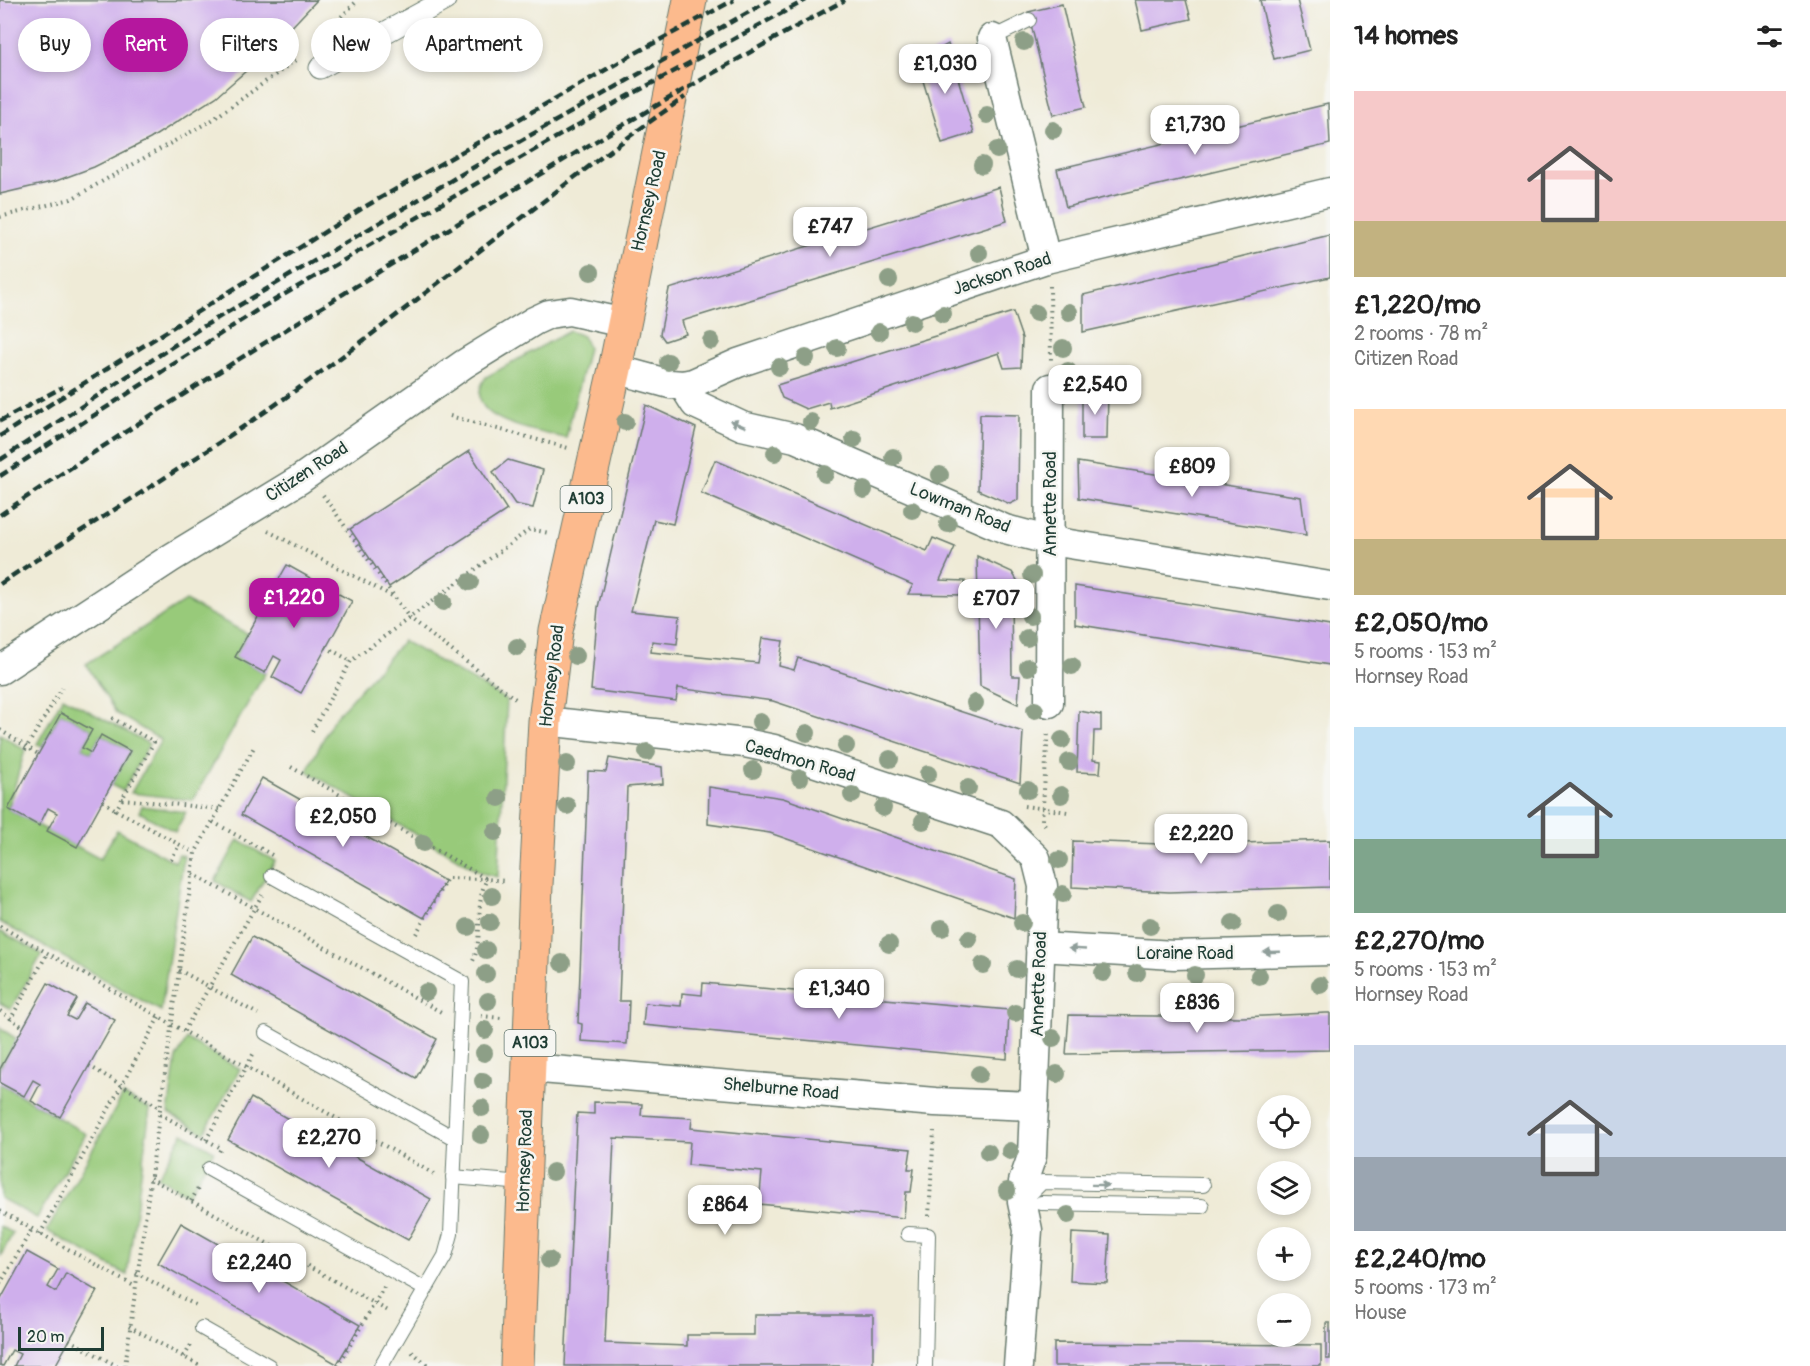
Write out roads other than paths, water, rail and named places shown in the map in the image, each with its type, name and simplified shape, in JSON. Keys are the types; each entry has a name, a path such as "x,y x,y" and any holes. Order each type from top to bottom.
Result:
{"main road":[{"name":"Hornsey Road","path":"517,1366 536,885 545,721 556,631 615,369 690,0"}],"street":[{"path":"391,29 445,0"},
{"path":"992,38 1046,259"},
{"name":"Jackson Road","path":"683,385 693,383 738,363 1046,259 1330,192"},
{"name":"Citizen Road","path":"0,670 239,515 299,480 464,364 534,321 549,314 570,311 624,323"},
{"path":"615,369 670,384 683,385"},
{"name":"Lowman Road","path":"683,385 695,404 742,426 795,438 1005,529 1051,541 1330,586"},
{"name":"Annette Road","path":"1049,703 1050,388"},
{"name":"Caedmon Road","path":"545,721 745,743 774,749 1001,824 1036,858"},
{"name":"Annette Road","path":"1018,1366 1028,1230 1034,1186 1034,1106 1043,886 1036,858"},
{"name":"Loraine Road","path":"1040,947 1174,955 1330,951"},
{"name":"Shelburne Road","path":"529,1068 935,1102 1034,1106"}],"lane":[{"path":"992,38 1029,20"},
{"path":"272,876 462,982 451,1234 444,1256 381,1366"},
{"path":"266,1033 454,1138"},
{"path":"209,1169 425,1289"},
{"path":"453,1176 524,1183"},
{"path":"1034,1186 1203,1185"},
{"path":"1034,1186 1202,1206"},
{"path":"908,1234 928,1235 925,1366"},
{"path":"202,1328 269,1366"}],"railway":[{"path":"0,436 361,209 630,56 734,0"},
{"path":"0,460 199,329 467,171 770,0"},
{"path":"0,476 259,309 621,100 806,0"},
{"path":"0,515 229,365 462,221 652,108 845,0"},
{"path":"0,584 234,433 310,380 590,166 685,97"},
{"path":"0,421 63,387"}]}
